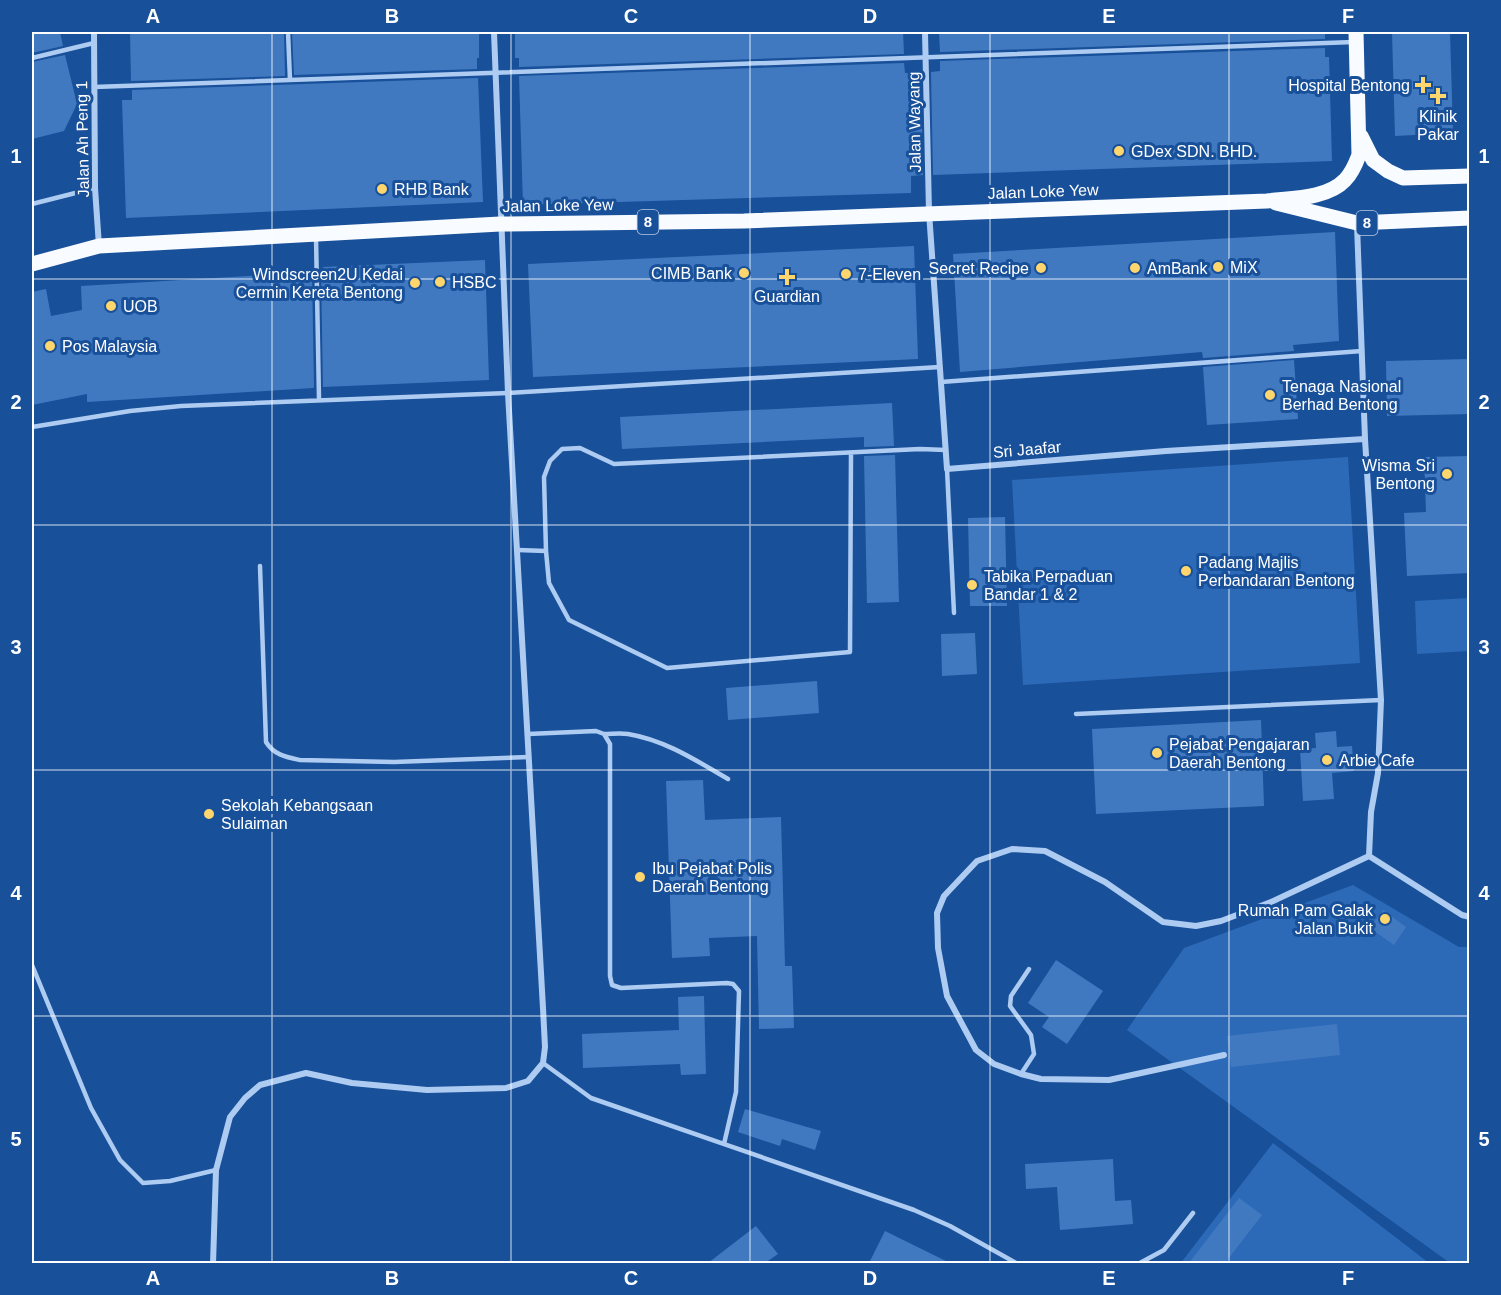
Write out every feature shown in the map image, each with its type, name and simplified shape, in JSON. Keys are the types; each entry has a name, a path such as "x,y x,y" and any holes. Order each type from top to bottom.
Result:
{"main road":[{"path":"1267,201 1325,192 1344,181 1353,170 1359,155 1356,37"},
{"path":"1359,133 1373,160 1403,178 1470,176"},
{"name":"Jalan Loke Yew","path":"32,264 99,246 500,224 744,221 929,212 1267,201"},
{"name":"8","path":"1267,201 1357,223 1470,218"}],"street":[{"name":"Jalan Ah Peng 1","path":"94,32 95,188 99,246"},
{"path":"213,1263 216,1170 230,1117 245,1098 260,1085 306,1073 352,1083 427,1090 506,1088 528,1081 543,1063 545,1047 543,1008 508,393 494,32"},
{"name":"Jalan Wayang","path":"925,32 929,212"},
{"path":"929,212 947,469"},
{"path":"1357,223 1365,439 1381,700 1378,773 1371,812 1369,856"},
{"name":"Sri Jaafar","path":"947,469 1166,451 1365,439"},
{"path":"1224,1055 1109,1080 1041,1079 994,1064 976,1050 947,996 938,948 937,913 944,896 977,861 1012,849 1046,851 1106,882 1163,922 1196,926 1221,921 1271,902 1369,856"},
{"path":"1369,856 1462,915 1470,917"}],"lane":[{"path":"288,32 290,80"},
{"path":"94,87 926,57 1356,37"},
{"path":"32,58 94,43"},
{"path":"32,204 95,188"},
{"path":"315,234 319,399"},
{"path":"941,382 1362,351"},
{"path":"32,427 130,411 319,399 508,393 940,367"},
{"path":"850,453 850,652 667,668 569,620 549,583 544,477 550,461 562,449 580,448 614,464 850,453 946,450"},
{"path":"947,469 950,484 954,613"},
{"path":"518,550 546,551"},
{"path":"260,566 266,742 270,749 286,757 300,760 394,762 529,757"},
{"path":"1076,714 1381,700"},
{"path":"528,735 596,731 604,734 627,734 675,749 728,779"},
{"path":"604,734 610,744 610,982 621,988 727,982 736,986 739,991 736,1092 724,1144"},
{"path":"32,965 92,1108 126,1168 143,1183 170,1181 216,1170"},
{"path":"1021,1074 1034,1054 1030,1035 1010,1006 1011,996 1029,969"},
{"path":"543,1063 591,1098 914,1210 950,1226 1018,1263"},
{"path":"1138,1263 1164,1250 1193,1213"}],"shaded area":[{"name":"Padang Majlis Perbandaran Bentong","path":"1348,457 1360,663 1023,685 1012,480"},
{"path":"1469,598 1469,651 1417,654 1415,601"},
{"path":"1353,885 1459,947 1469,947 1469,1263 1450,1263 1127,1030 1184,948"},
{"path":"1273,1143 1429,1263 1180,1264"}],"building":[{"path":"32,32 60,32 63,46 32,53"},
{"path":"130,32 284,32 285,76 131,81"},
{"path":"292,32 479,32 479,58 477,58 477,69 294,75"},
{"path":"515,32 903,32 904,54 519,67 519,58 515,58"},
{"path":"939,32 1325,32 1325,39 940,52"},
{"path":"1392,32 1450,32 1453,133 1395,136"},
{"path":"1325,48 1325,57 1329,57 1332,161 933,175 931,72 940,71 940,61"},
{"path":"65,55 77,104 64,131 32,139 32,62"},
{"path":"904,63 905,73 921,73 923,175 911,176 911,193 523,205 519,76"},
{"path":"478,78 483,202 126,218 122,100 132,100 132,90"},
{"path":"1335,232 1339,341 1293,345 1294,351 1203,358 1202,352 960,372 953,254"},
{"path":"914,246 918,359 533,377 528,264"},
{"path":"485,260 489,380 323,387 321,272 323,272 323,267"},
{"path":"312,272 313,388 87,402 87,394 32,405 32,292 46,289 51,316 82,310 81,286"},
{"path":"1470,359 1470,414 1387,416 1386,361"},
{"path":"1294,360 1298,419 1207,425 1203,367"},
{"path":"892,403 894,446 864,447 864,437 622,449 620,417"},
{"path":"895,455 899,602 867,603 864,456"},
{"path":"1470,456 1470,573 1407,576 1404,513 1426,512 1424,457"},
{"path":"1005,517 1007,606 970,606 968,518"},
{"path":"975,633 977,674 942,676 941,634"},
{"path":"817,681 819,713 728,720 726,688"},
{"path":"1261,720 1264,806 1096,814 1092,729"},
{"name":"Arbie Cafe","path":"1336,731 1337,747 1352,746 1354,771 1332,773 1334,799 1303,801 1300,749 1316,748 1315,733"},
{"path":"703,780 705,820 781,817 785,966 792,966 794,1028 759,1029 757,936 709,938 710,956 672,958 666,781"},
{"name":"Rumah Pam Galak Jalan Bukit","path":"1383,910 1406,927 1394,945 1370,928"},
{"path":"1056,960 1103,991 1067,1044 1042,1027 1049,1017 1028,1003"},
{"path":"704,996 706,1074 681,1075 680,1064 583,1068 582,1034 679,1030 678,997"},
{"path":"1337,1024 1340,1055 1231,1067 1227,1036"},
{"path":"745,1109 821,1131 815,1150 782,1139 780,1146 738,1132"},
{"path":"1113,1159 1115,1201 1131,1200 1133,1224 1060,1230 1057,1187 1026,1189 1025,1164"},
{"path":"1239,1198 1262,1215 1225,1263 1189,1263"},
{"path":"756,1226 778,1254 765,1263 708,1263"},
{"path":"885,1231 950,1263 869,1263"}],"place":[{"name":"Hospital Bentong","path":"1423,85"},
{"name":"Klinik Pakar","path":"1438,96"},
{"name":"GDex SDN. BHD.","path":"1119,151"},
{"name":"RHB Bank","path":"382,189"},
{"name":"MiX","path":"1218,267"},
{"name":"Secret Recipe","path":"1041,268"},
{"name":"AmBank","path":"1135,268"},
{"name":"CIMB Bank","path":"744,273"},
{"name":"7-Eleven","path":"846,274"},
{"name":"Guardian","path":"787,277"},
{"name":"HSBC","path":"440,282"},
{"name":"Windscreen2U Kedai Cermin Kereta Bentong","path":"415,283"},
{"name":"UOB","path":"111,306"},
{"name":"Pos Malaysia","path":"50,346"},
{"name":"Tenaga Nasional Berhad Bentong","path":"1270,395"},
{"name":"Wisma Sri Bentong","path":"1447,474"},
{"name":"Padang Majlis Perbandaran Bentong","path":"1186,571"},
{"name":"Tabika Perpaduan Bandar 1 & 2","path":"972,585"},
{"name":"Pejabat Pengajaran Daerah Bentong","path":"1157,753"},
{"name":"Arbie Cafe","path":"1327,760"},
{"name":"Sekolah Kebangsaan Sulaiman","path":"209,814"},
{"name":"Ibu Pejabat Polis Daerah Bentong","path":"640,877"},
{"name":"Rumah Pam Galak Jalan Bukit","path":"1385,919"}]}
